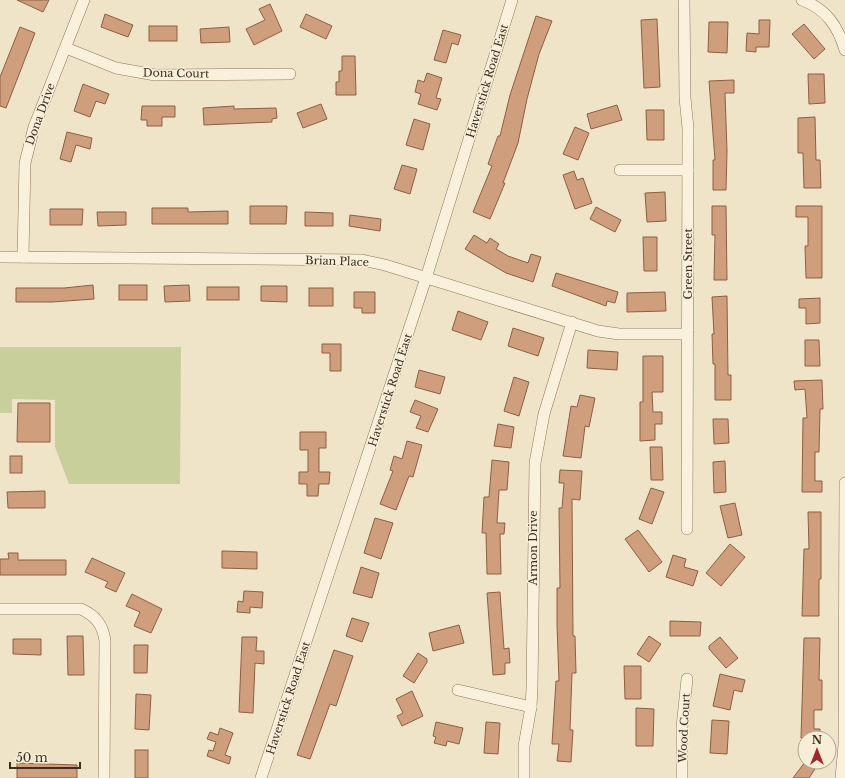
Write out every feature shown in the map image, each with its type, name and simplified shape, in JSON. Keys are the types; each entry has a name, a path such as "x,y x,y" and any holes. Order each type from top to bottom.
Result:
{"street":[{"name":"Dona Drive","path":"23,257 25,164 28,147 34,127 84,0"},
{"name":"Haverstick Road East","path":"261,778 426,278 512,0"},
{"name":"Green Street","path":"684,0 685,98 688,128 687,529"},
{"path":"802,0 813,5 829,18 840,34 845,50"},
{"name":"Dona Court","path":"66,48 116,68 149,74 290,74"},
{"path":"620,170 688,170"},
{"name":"Brian Place","path":"0,257 362,260 385,265 598,331 619,334 688,334"},
{"name":"Armon Drive","path":"524,778 524,746 531,707 535,463 544,414 572,322"},
{"path":"842,778 844,745 845,483"},
{"path":"0,609 81,609 90,613 100,622 105,641 104,778"},
{"name":"Wood Court","path":"682,778 682,727 687,679"},
{"path":"458,690 531,707"}],"green space":[{"path":"0,347 181,347 180,484 69,484 55,447 55,400 12,399 12,413 0,413"}],"building":[{"path":"17,0 49,0 43,12"},
{"path":"270,4 282,31 254,45 246,29 265,20 259,9"},
{"path":"105,14 133,25 128,37 101,27"},
{"path":"306,14 332,26 326,39 300,27"},
{"path":"536,16 552,21 539,54 527,99 518,143 503,183 505,183 490,219 473,212 492,166 488,164 498,136 500,136 510,95"},
{"path":"657,19 660,87 644,88 641,20"},
{"path":"759,20 770,20 769,47 756,47 756,52 746,51 747,33 759,34"},
{"path":"709,22 728,22 727,53 708,52"},
{"path":"804,24 825,49 814,59 792,34"},
{"path":"149,26 177,26 177,41 149,41"},
{"path":"20,27 35,33 6,108 0,106 0,77"},
{"path":"229,27 230,42 201,43 200,29"},
{"path":"443,30 461,35 458,45 452,43 446,63 434,60"},
{"path":"342,56 355,56 356,95 336,95 336,82 339,82 339,71 342,71"},
{"path":"427,73 442,78 436,98 441,99 437,110 418,104 421,94 415,92 418,80 424,82"},
{"path":"808,74 824,74 825,103 809,104"},
{"path":"734,80 734,93 725,93 727,151 726,190 713,190 713,160 715,160 709,81"},
{"path":"83,84 109,94 105,104 96,101 90,117 74,111"},
{"path":"321,104 327,119 303,128 297,113"},
{"path":"617,105 622,120 591,129 587,114"},
{"path":"142,106 175,106 175,117 162,117 162,126 147,126 147,120 141,120"},
{"path":"234,106 234,109 276,108 277,118 272,119 272,122 204,125 203,108"},
{"path":"646,110 664,110 664,140 647,140"},
{"path":"815,117 816,160 820,160 821,188 804,188 803,153 798,153 798,118"},
{"path":"414,119 430,124 423,150 406,145"},
{"path":"575,127 589,133 578,160 563,154"},
{"path":"67,132 92,138 90,149 76,145 71,162 60,159"},
{"path":"402,165 417,169 410,194 394,189"},
{"path":"574,171 577,180 583,178 592,203 575,209 563,175"},
{"path":"665,192 666,221 647,222 645,193"},
{"path":"250,206 287,206 286,224 250,224"},
{"path":"712,206 726,206 727,280 714,280 715,235 712,235"},
{"path":"796,206 822,206 822,278 806,278 805,246 808,246 808,217 796,217"},
{"path":"596,207 621,220 615,232 590,219"},
{"path":"152,208 188,208 188,212 228,211 228,224 152,224"},
{"path":"50,209 83,209 82,225 50,225"},
{"path":"97,212 126,212 126,225 98,226"},
{"path":"305,212 333,213 333,226 305,226"},
{"path":"350,215 381,219 380,231 349,226"},
{"path":"474,235 487,243 490,238 499,244 496,249 508,256 528,263 531,254 541,257 533,282 506,273 465,249"},
{"path":"643,237 657,237 657,271 644,271"},
{"path":"556,273 618,292 615,303 607,301 606,306 552,286"},
{"path":"93,285 94,299 52,302 16,302 16,288 64,288"},
{"path":"119,285 147,285 147,300 119,300"},
{"path":"189,285 190,301 165,302 164,286"},
{"path":"261,286 287,286 287,302 261,301"},
{"path":"207,287 239,287 239,300 207,300"},
{"path":"309,288 333,288 333,306 309,306"},
{"path":"354,292 375,292 375,313 362,313 362,308 354,308"},
{"path":"665,292 666,311 627,312 627,293"},
{"path":"727,296 728,375 731,375 731,400 715,400 712,297"},
{"path":"820,298 820,323 806,324 806,308 799,308 799,299"},
{"path":"458,311 488,322 481,340 452,330"},
{"path":"513,328 544,338 538,356 508,346"},
{"path":"805,340 819,340 820,366 805,366"},
{"path":"322,344 341,344 341,371 330,371 330,353 322,353"},
{"path":"588,350 618,352 617,370 587,368"},
{"path":"643,356 663,356 663,392 652,392 653,412 662,412 662,424 655,424 655,440 640,441 640,402 643,402"},
{"path":"419,370 445,377 440,394 415,387"},
{"path":"514,377 529,382 519,416 504,411"},
{"path":"822,380 823,409 820,409 819,452 815,452 815,481 822,481 822,492 802,492 803,418 807,418 805,389 795,390 794,381"},
{"path":"580,395 595,398 589,427 585,426 581,458 563,456 571,406 577,407"},
{"path":"415,400 438,409 428,432 416,428 421,416 410,412"},
{"path":"18,403 50,403 50,442 17,442"},
{"path":"713,419 728,419 729,443 714,444"},
{"path":"498,424 514,427 511,448 494,446"},
{"path":"300,432 326,432 326,448 319,448 319,472 330,472 329,484 319,484 318,496 307,496 307,484 299,484 299,472 308,472 308,450 300,450"},
{"path":"407,441 422,445 413,477 409,476 396,510 380,504 393,471 390,470 394,456 402,459"},
{"path":"650,447 662,447 663,480 651,480"},
{"path":"10,456 22,456 22,473 10,473"},
{"path":"492,460 509,462 507,490 499,490 497,523 505,523 504,534 500,534 501,574 487,574 486,533 482,533 484,497 489,497"},
{"path":"725,461 726,492 714,493 713,462"},
{"path":"560,470 582,471 580,500 572,499 573,636 575,636 576,673 572,673 570,730 573,730 571,762 557,761 559,744 552,744 556,681 559,681 557,588 560,588 559,508 562,508 564,483 559,483"},
{"path":"651,488 664,492 652,524 639,519"},
{"path":"45,491 45,508 8,508 7,492"},
{"path":"735,503 742,535 728,538 720,506"},
{"path":"808,512 821,512 821,579 819,579 819,616 802,616 804,549 809,549"},
{"path":"375,518 393,523 381,559 364,553"},
{"path":"638,530 662,562 649,572 625,539"},
{"path":"730,544 745,557 721,586 706,573"},
{"path":"222,551 257,552 257,569 222,568"},
{"path":"8,553 18,553 18,560 66,560 66,575 0,575 0,559 9,559"},
{"path":"673,555 686,559 684,567 698,571 693,586 666,577"},
{"path":"92,558 125,573 116,592 105,587 108,582 85,572"},
{"path":"361,567 379,573 372,598 353,593"},
{"path":"244,591 263,592 262,608 250,607 250,613 237,612 238,601 243,602"},
{"path":"500,592 504,649 509,648 510,663 505,663 505,674 493,675 487,593"},
{"path":"132,594 162,609 151,633 134,626 140,612 126,606"},
{"path":"352,618 369,623 362,642 346,636"},
{"path":"670,621 701,622 700,636 670,636"},
{"path":"459,625 464,643 433,651 429,633"},
{"path":"67,636 83,636 84,675 68,675"},
{"path":"649,636 661,644 649,662 637,654"},
{"path":"242,637 257,637 256,651 264,651 264,664 255,663 253,713 239,712"},
{"path":"720,637 738,658 726,668 709,649 709,646"},
{"path":"804,638 820,638 819,680 822,680 822,710 814,710 814,729 820,730 801,730"},
{"path":"13,639 41,639 41,655 13,654"},
{"path":"134,645 148,645 147,673 134,673"},
{"path":"334,650 353,656 336,706 330,704 310,759 297,755"},
{"path":"418,653 427,659 427,662 414,683 403,676"},
{"path":"624,666 641,666 641,699 625,699"},
{"path":"720,674 745,680 742,692 734,690 730,710 713,706"},
{"path":"412,691 423,716 402,726 397,716 403,713 396,699"},
{"path":"136,694 151,695 149,730 135,729"},
{"path":"636,708 654,709 653,746 636,746"},
{"path":"712,720 729,721 727,754 710,753"},
{"path":"436,722 463,728 459,744 447,741 446,746 434,743 436,737 433,736"},
{"path":"486,722 500,723 498,754 484,753"},
{"path":"220,728 233,733 225,755 231,757 229,764 207,756 209,750 213,751 216,742 207,739 210,732 218,735"},
{"path":"135,750 148,750 148,778 135,778"},
{"path":"17,763 77,765 77,778 17,778"},
{"path":"799,770 814,770 809,778 793,778"}]}
